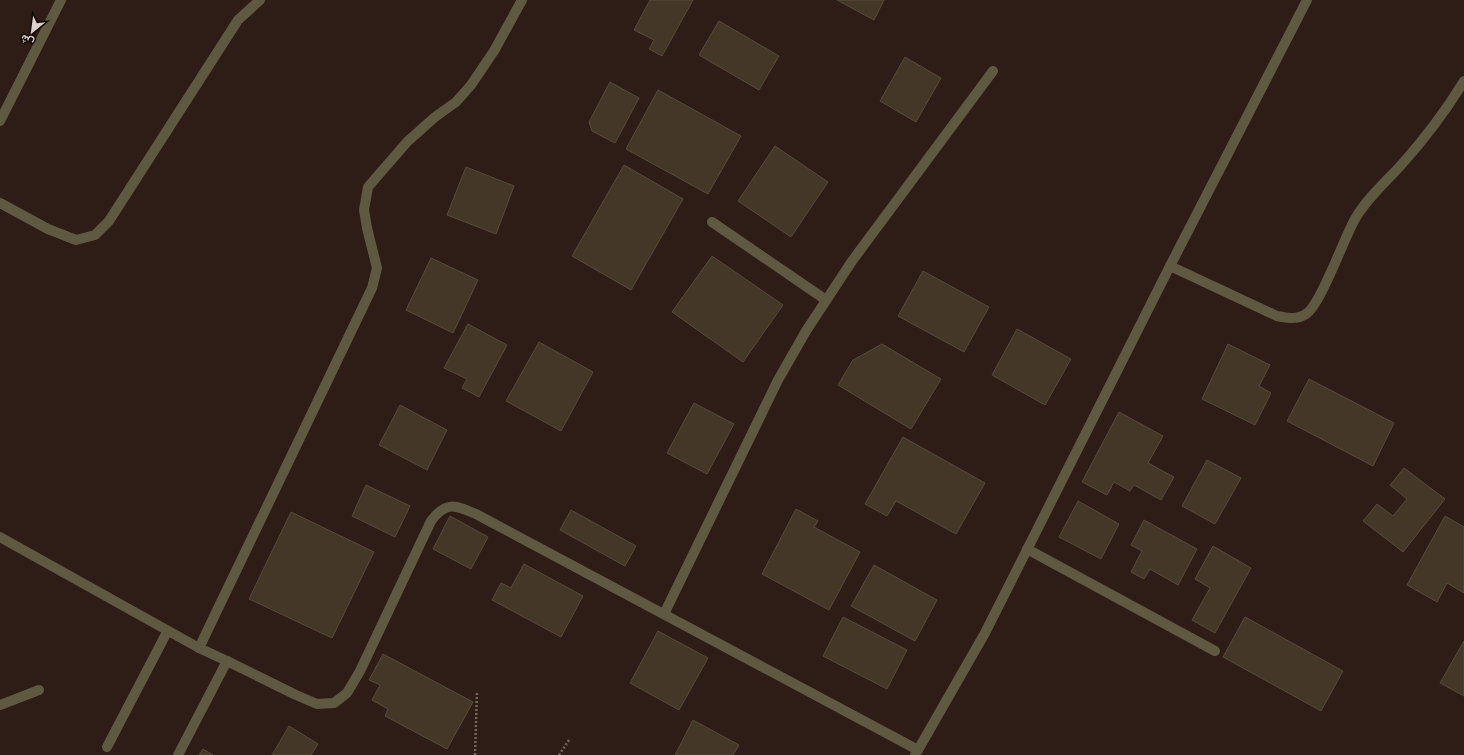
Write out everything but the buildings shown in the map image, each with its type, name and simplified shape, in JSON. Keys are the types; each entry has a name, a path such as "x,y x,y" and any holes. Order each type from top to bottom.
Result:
{"street":[{"path":"0,121 61,0"},
{"path":"0,203 48,229 76,240 95,235 109,221 238,20 260,0"},
{"path":"199,648 372,288 377,268 364,210 368,187 407,142 435,117 456,102 471,85 494,51 522,0"},
{"path":"0,538 199,648 317,704 334,703 347,693 357,677 431,521 438,512 447,506 459,506 664,614 917,752 985,632 1170,266 1307,0"},
{"path":"664,614 778,380 806,331 852,261 993,70"},
{"path":"1170,266 1277,316 1292,319 1306,314 1317,300 1355,219 1370,198 1427,136 1448,107 1464,81"},
{"path":"712,222 826,300"},
{"path":"1027,549 1215,651"},
{"path":"108,747 168,632"},
{"path":"178,755 228,661"},
{"path":"0,705 39,690"}],"path":[{"path":"475,755 477,691"},
{"path":"559,755 569,740"}]}
